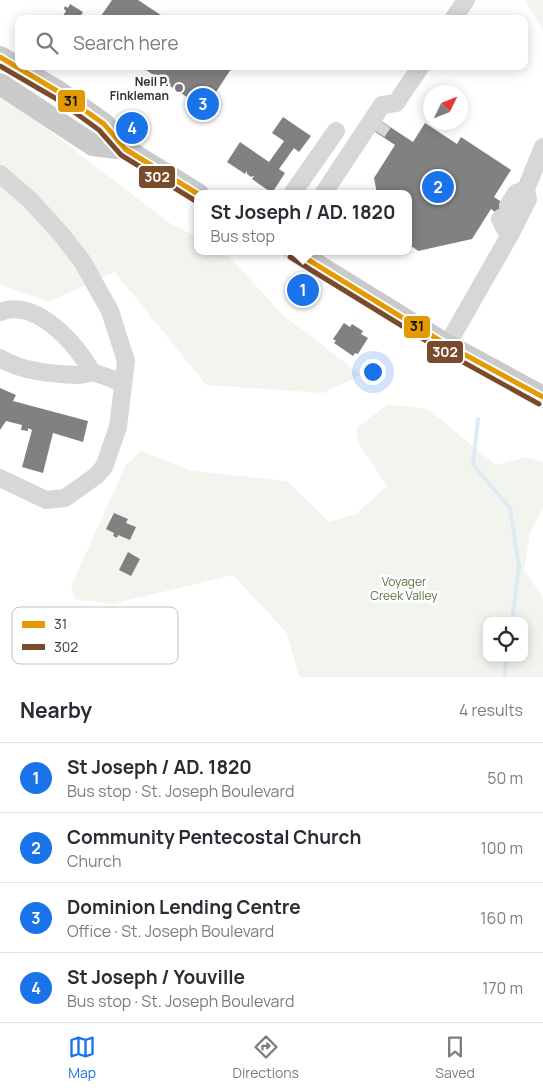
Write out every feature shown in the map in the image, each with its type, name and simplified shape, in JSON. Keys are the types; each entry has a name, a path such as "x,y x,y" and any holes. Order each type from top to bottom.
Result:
{"main road":[{"path":"0,41 15,51"},
{"path":"0,56 15,65"},
{"path":"23,70 59,92 104,124 124,149 194,192"},
{"path":"43,70 59,92"},
{"path":"0,84 93,145 124,149"},
{"path":"301,255 447,345 543,397"}],"lane":[{"path":"456,15 466,0"},
{"path":"356,142 373,138 418,70"},
{"path":"326,190 382,105 396,102"},
{"path":"295,190 336,131"},
{"path":"447,345 511,233 528,199 526,189 543,147"},
{"path":"0,174 36,206 62,234 82,261 110,311 126,361 118,427 104,467 86,484 66,498 46,500 0,478"},
{"path":"511,233 504,230 500,219 516,193 526,189"},
{"path":"0,312 7,309 18,309 41,317 66,338 92,372 123,383"},
{"path":"0,358 20,367 55,373 82,375 92,372"}],"green space":[{"path":"525,0 543,0 543,31"},
{"path":"0,98 34,119 172,225 194,235 194,255 228,255 283,315 361,375 323,393 206,385 115,272 48,302 0,284"},
{"name":"Voyager Creek Valley","path":"388,404 428,409 496,465 525,457 543,462 543,509 530,532 524,570 543,597 543,677 299,677 287,633 233,575 112,604 75,599 71,586 126,465 141,451 192,471 287,481 329,522 356,514 387,486 357,441 357,428"}],"building":[{"path":"112,0 138,0 161,15 102,15"},
{"path":"70,4 83,12 81,15 64,15 66,11 64,9 65,6 68,8"},
{"path":"146,70 230,70 205,109"},
{"path":"283,117 311,136 299,152 294,148 279,169 285,173 274,190 268,190 252,179 254,176 251,177 247,174 247,171 245,174 227,162 240,142 269,162 284,141 272,133"},
{"path":"378,119 413,142 423,126 423,130 436,130 457,144 461,137 511,170 494,197 516,211 509,222 491,209 472,239 418,251 412,247 412,190 376,190 374,178 395,145 371,129"},
{"path":"344,323 350,327 352,324 363,331 361,334 368,338 358,354 355,353 353,356 334,343 336,341 333,339"},
{"path":"0,388 16,395 13,401 88,421 83,442 53,433 43,473 22,467 32,430 28,428 28,431 21,430 22,425 6,421 0,430"},
{"path":"114,513 128,519 126,523 136,527 130,540 118,535 117,538 113,536 114,533 106,529"},
{"path":"128,552 140,559 131,576 119,570"}],"waterway":[{"path":"478,419 473,465 510,508 519,567 513,617"},
{"path":"505,677 506,662"}],"tunnel":[{"path":"377,132 383,123"}],"transit line":[{"name":"31","path":"0,57 15,66"},
{"name":"302","path":"0,66 55,98 99,130 121,155 194,200"},
{"name":"31","path":"22,70 59,92 104,124 125,149 194,192"},
{"name":"31","path":"301,255 447,345 543,397"},
{"name":"302","path":"290,257 443,351 539,404"}],"place":[{"name":"Neil P. Finkleman","path":"179,88"},
{"name":"Dominion Lending Centre","path":"203,104"},
{"name":"St Joseph / Youville","path":"132,128"},
{"name":"Community Pentecostal Church","path":"438,187"},
{"name":"St Joseph / AD. 1820","path":"303,290"}]}
